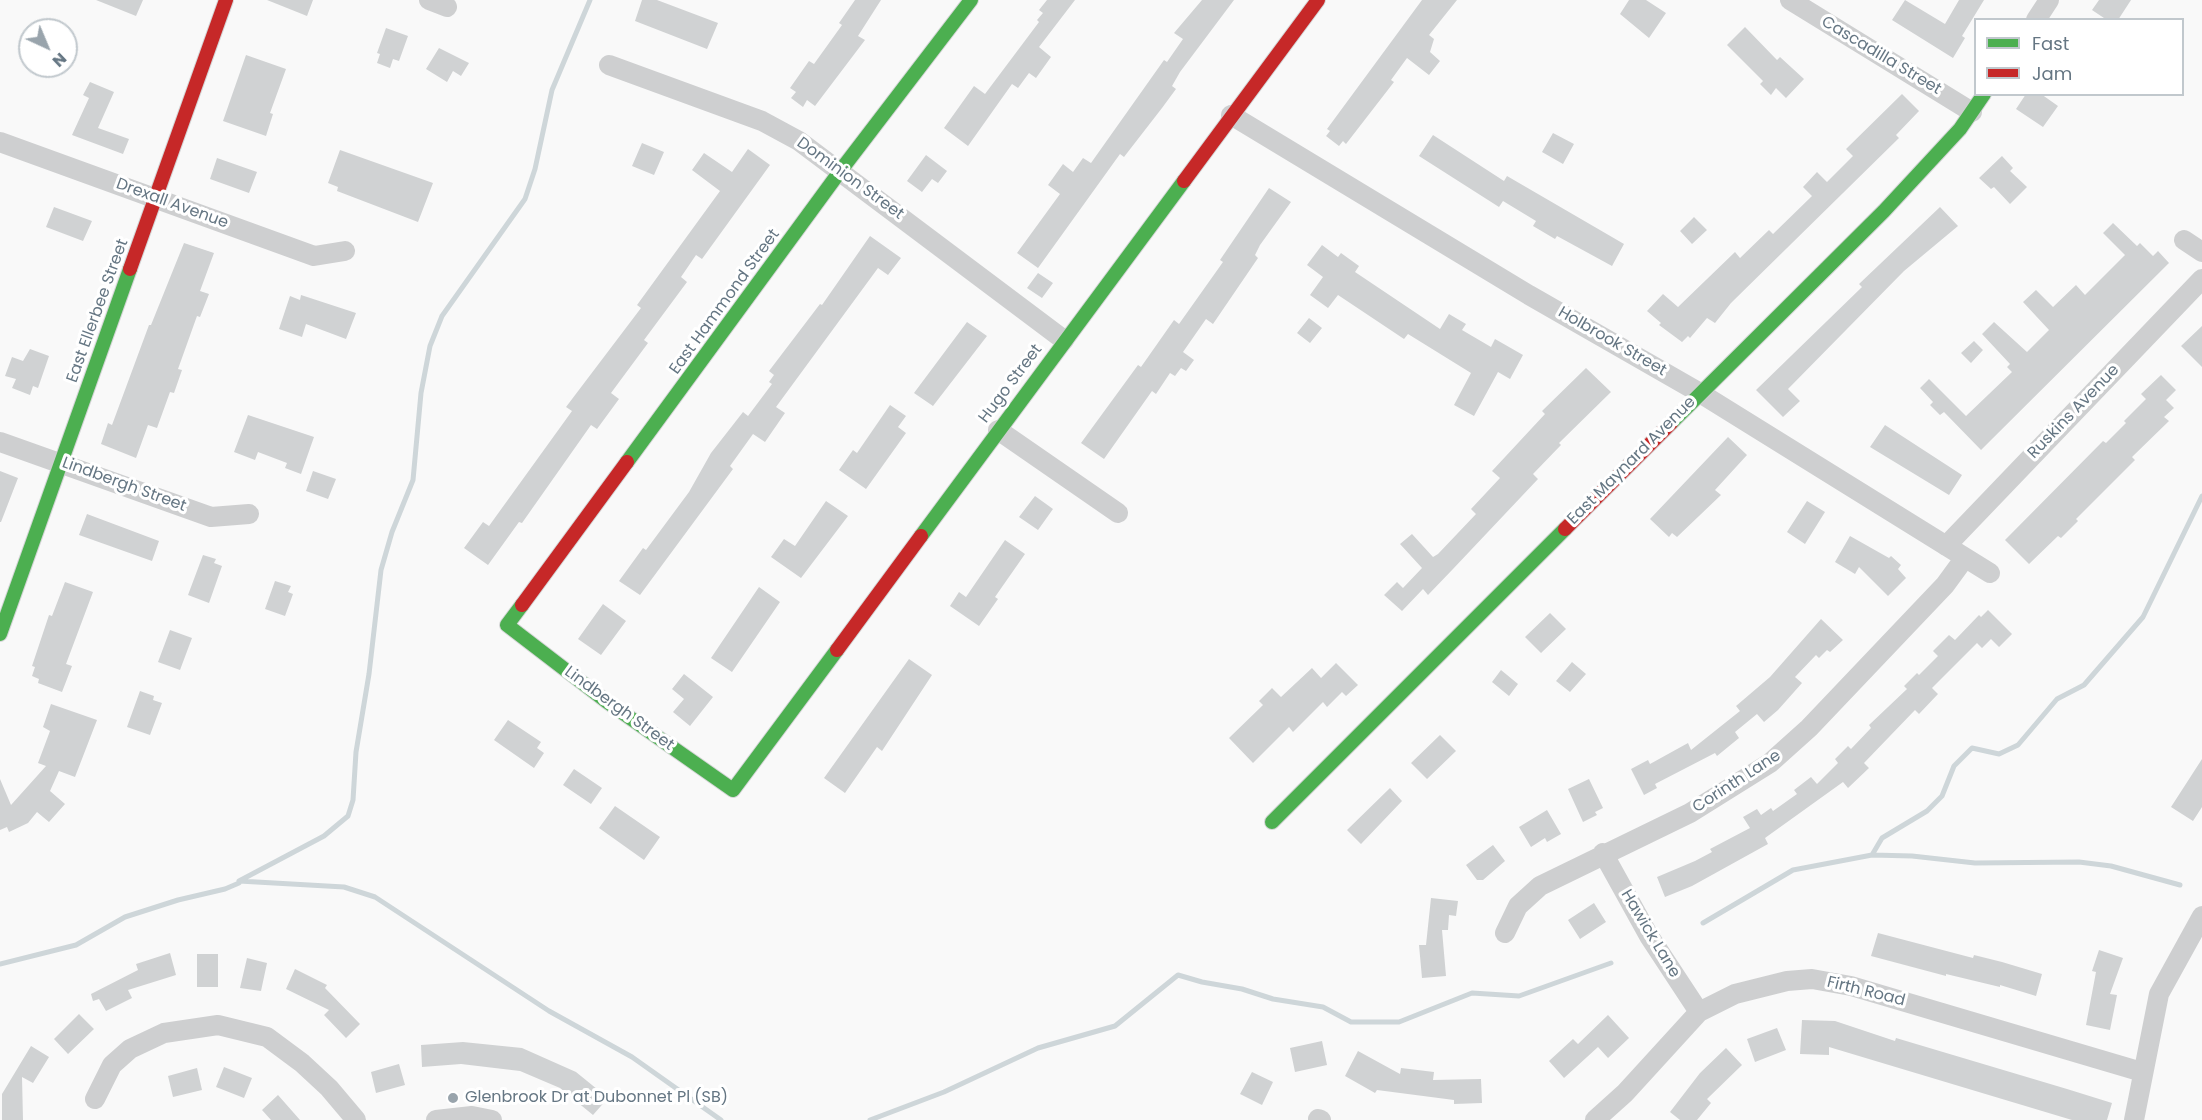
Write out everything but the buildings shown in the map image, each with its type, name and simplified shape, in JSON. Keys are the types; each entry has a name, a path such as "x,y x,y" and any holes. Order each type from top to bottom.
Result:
{"street":[{"name":"East Ellerbee Street","path":"0,633 226,0"},
{"name":"East Hammond Street","path":"507,626 841,170 970,0"},
{"name":"Hugo Street","path":"733,790 1318,0"},
{"name":"Cascadilla Street","path":"1790,0 1972,112"},
{"path":"2037,18 2049,0"},
{"name":"Dominion Street","path":"609,65 762,121 799,141 841,170 1064,340"},
{"name":"East Maynard Avenue","path":"1272,822 1884,211 1960,129 1983,96"},
{"name":"Holbrook Street","path":"1231,115 1529,295 1700,393 1990,573"},
{"name":"Drexall Avenue","path":"0,142 314,256 345,251"},
{"path":"2184,240 2202,252"},
{"name":"Ruskins Avenue","path":"1946,546 2202,279"},
{"path":"998,430 1118,513"},
{"name":"Lindbergh Street","path":"0,442 211,517 249,514"},
{"name":"Corinth Lane","path":"1505,933 1518,906 1526,896 1540,886 1690,813 1770,764 1809,728 1944,585 1965,559"},
{"name":"Lindbergh Street","path":"507,626 733,790"},
{"name":"Hawick Lane","path":"1603,854 1649,936 1700,1012"},
{"path":"2134,1120 2159,994 2202,916"},
{"name":"Firth Road","path":"1595,1120 1625,1094 1700,1012 1735,994 1787,981 1812,979 1851,986 2142,1072"},
{"path":"95,1100 112,1065 130,1049 164,1033 218,1024 267,1037 302,1063 329,1088 356,1120"},
{"path":"436,1120 472,1116 492,1120"}],"waterway":[{"path":"239,881 324,836 348,816 353,800 356,752 369,674 381,570 392,532 413,480 421,393 430,346 442,316 525,199 535,169 552,90 590,0"},
{"path":"1872,855 1882,838 1927,811 1942,796 1954,766 1972,748 1999,754 2018,745 2057,699 2084,685 2143,617 2202,496"},
{"path":"1703,923 1793,870 1872,855 1912,856 1975,863 2079,862 2111,866 2180,885"},
{"path":"0,964 76,945 125,917 178,900 225,889 239,881 344,887 375,897 549,1011 632,1057 721,1120"},
{"path":"870,1120 944,1092 1038,1048 1115,1026 1178,975 1242,989 1273,999 1323,1007 1351,1022 1399,1022 1472,993 1519,996 1611,963"}],"traffic: fast":[{"path":"627,462 841,170 971,0"},
{"path":"1671,423 1884,211 1960,129 1983,96"},
{"path":"921,536 1184,181"},
{"path":"0,634 130,269"},
{"path":"1272,822 1565,529"},
{"path":"522,605 507,625 606,701 733,790 837,650"}],"traffic: jam":[{"path":"130,269 226,0"},
{"path":"1184,181 1318,0"},
{"path":"1565,529 1671,423"},
{"path":"522,605 627,462"},
{"path":"837,650 921,536"}],"place":[{"name":"Glenbrook Dr at Dubonnet Pl (SB)","path":"453,1098"}]}
